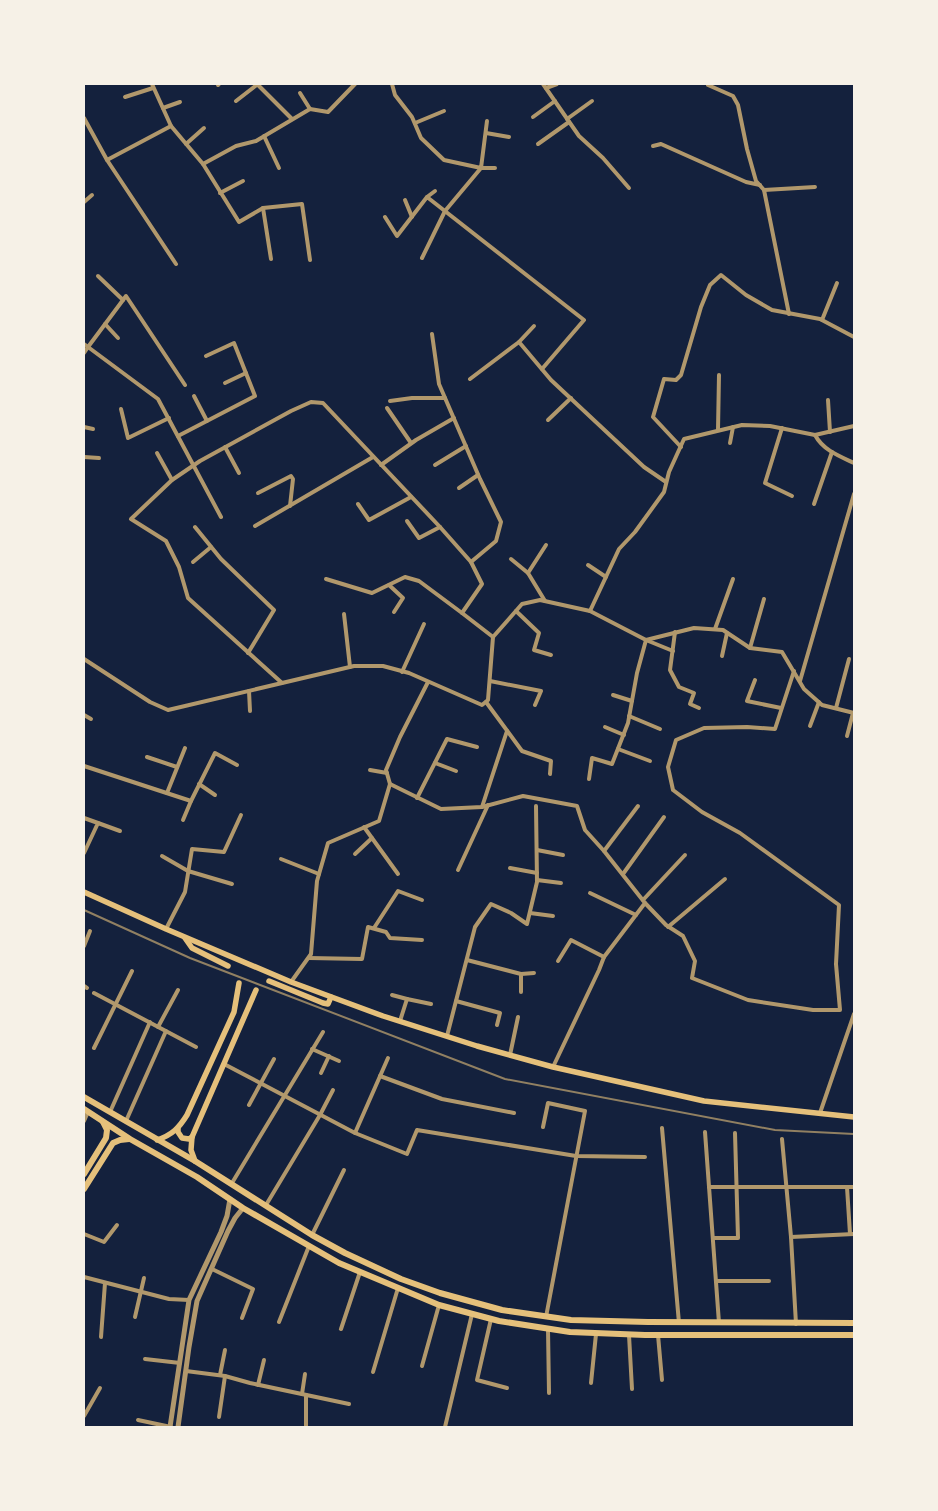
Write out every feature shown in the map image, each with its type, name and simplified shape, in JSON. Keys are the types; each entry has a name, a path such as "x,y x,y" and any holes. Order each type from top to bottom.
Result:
{"main road":[{"path":"84,892 291,982 400,1021 510,1055 552,1067 704,1101 854,1117"},
{"path":"184,937 192,948 228,966"},
{"path":"269,981 323,1003 328,1004 331,997"},
{"path":"157,1140 169,1136 178,1129 187,1115 234,1012 239,983"},
{"path":"195,1161 191,1150 192,1137 256,990"},
{"path":"234,1012 245,1016"},
{"path":"84,1097 232,1183 312,1235 345,1253 401,1279 440,1293 502,1310 596,1322 854,1323"},
{"path":"86,1111 308,1246 339,1263 439,1305 491,1319 548,1329 596,1334 658,1336 854,1335"},
{"path":"84,1174 104,1142 107,1130 102,1121"},
{"path":"178,1129 182,1138 189,1139 192,1137"},
{"path":"104,1142 110,1139 112,1142 110,1147"},
{"path":"84,1189 113,1143 130,1139"},
{"path":"645,1322 648,1330 645,1335"},
{"path":"682,1322 681,1327 684,1336"}],"street":[{"path":"236,101 257,84 292,119"},
{"path":"203,164 236,146 256,141 310,109 328,112 355,84"},
{"path":"392,84 395,95 412,117 421,138 444,160 482,168 495,168"},
{"path":"543,84 579,136 603,158 629,188"},
{"path":"546,88 556,84"},
{"path":"708,85 733,96 738,105 756,181 764,190 789,314"},
{"path":"124,97 152,86 171,126 203,164 239,222 263,208 302,204 310,260"},
{"path":"300,93 310,109"},
{"path":"533,118 555,101"},
{"path":"538,144 592,101"},
{"path":"163,108 180,102"},
{"path":"415,123 444,111"},
{"path":"84,118 107,160 176,264"},
{"path":"422,258 445,211 482,168 487,121"},
{"path":"107,160 171,126"},
{"path":"186,144 204,128"},
{"path":"486,133 509,137"},
{"path":"264,136 278,168"},
{"path":"654,146 661,144 746,182 760,185"},
{"path":"220,193 243,181"},
{"path":"764,190 815,187"},
{"path":"385,217 397,236 427,197 435,191"},
{"path":"84,202 92,196"},
{"path":"427,197 584,320 542,369"},
{"path":"405,200 412,217"},
{"path":"263,208 271,259"},
{"path":"681,447 653,417 664,379 676,380 681,374 700,307 710,285 721,275 746,295 772,310 822,320 854,337"},
{"path":"98,276 123,300"},
{"path":"822,320 836,282"},
{"path":"84,353 86,345 126,296 185,385"},
{"path":"105,324 118,338"},
{"path":"470,379 519,342 534,326"},
{"path":"432,334 439,384 478,475 501,522 496,541 471,562"},
{"path":"519,342 542,369 571,398 644,467 666,482"},
{"path":"178,436 255,396 234,343 206,356"},
{"path":"86,345 158,398 221,517"},
{"path":"226,382 246,373"},
{"path":"718,430 719,375"},
{"path":"194,396 207,421"},
{"path":"390,401 445,398"},
{"path":"548,420 571,398"},
{"path":"828,400 830,432"},
{"path":"282,683 188,598 179,567 166,541 131,519 172,480 193,466 290,411 311,402 323,403 471,562 482,584 462,613"},
{"path":"387,408 412,444"},
{"path":"121,409 128,438 168,418"},
{"path":"381,465 454,418"},
{"path":"590,611 619,549 635,532 664,492 666,482 684,439 742,425 782,428 815,435 854,426"},
{"path":"84,427 93,429"},
{"path":"730,442 733,427"},
{"path":"782,428 765,483 792,496"},
{"path":"815,435 819,442 832,452 854,463"},
{"path":"435,465 466,446"},
{"path":"225,447 239,473"},
{"path":"814,504 832,452"},
{"path":"157,453 172,480"},
{"path":"84,456 99,458"},
{"path":"254,526 373,457"},
{"path":"459,488 478,475"},
{"path":"258,492 290,476 293,479 290,506"},
{"path":"800,681 854,494"},
{"path":"358,504 369,520 412,497"},
{"path":"407,521 419,538 440,527"},
{"path":"195,527 221,559 274,610 248,652"},
{"path":"528,573 546,545"},
{"path":"192,562 211,547"},
{"path":"510,559 528,573 545,601"},
{"path":"588,565 606,577"},
{"path":"326,579 372,593 405,577 419,580 493,637"},
{"path":"715,629 733,579"},
{"path":"389,585 403,598 394,612"},
{"path":"750,648 764,599"},
{"path":"84,659 150,702 168,710 350,667 383,666 428,682 482,705 488,700 493,637 522,604 540,600 590,611 646,640 672,651"},
{"path":"516,611 539,633 534,650 552,655"},
{"path":"344,614 350,667"},
{"path":"402,672 424,624"},
{"path":"646,640 694,628 715,629 723,630 750,648 782,652 804,689 818,702 853,713 847,736"},
{"path":"675,632 670,670 679,687 694,693 690,704 699,708"},
{"path":"722,656 727,633"},
{"path":"589,779 592,758 612,764 624,735 646,640"},
{"path":"836,708 849,659"},
{"path":"390,784 441,809 482,807 523,796 577,806 585,830 644,902 668,927 683,936 695,961 692,978 748,1000 813,1010 840,1010 836,964 839,905 740,832 702,812 673,790 668,767 676,740 704,728 747,727 774,729 794,671"},
{"path":"754,680 748,701 782,708"},
{"path":"490,681 541,691 535,705"},
{"path":"291,982 311,954 317,880 328,843 379,821 390,784 387,772 400,737 428,682"},
{"path":"249,691 250,711"},
{"path":"613,695 632,701"},
{"path":"486,702 522,751 552,760 550,774"},
{"path":"810,726 818,702"},
{"path":"84,715 91,719"},
{"path":"629,716 660,729"},
{"path":"605,727 624,735"},
{"path":"482,807 507,731"},
{"path":"417,798 447,738 477,747"},
{"path":"167,793 185,748"},
{"path":"618,749 650,761"},
{"path":"183,820 215,753 237,765"},
{"path":"146,757 178,767"},
{"path":"435,763 456,772"},
{"path":"84,766 191,801"},
{"path":"370,770 387,772"},
{"path":"199,784 216,794"},
{"path":"458,870 488,805"},
{"path":"447,1036 475,927 491,904 527,924 537,880 536,806"},
{"path":"604,851 638,806"},
{"path":"166,929 185,892 192,849 224,852 241,815"},
{"path":"622,874 664,817"},
{"path":"84,818 120,831"},
{"path":"84,853 98,823"},
{"path":"364,828 398,874"},
{"path":"355,854 372,838"},
{"path":"537,850 563,855"},
{"path":"552,1067 604,957 644,902 685,855"},
{"path":"162,856 188,871 232,884"},
{"path":"281,859 319,874"},
{"path":"510,868 537,873"},
{"path":"668,927 725,879"},
{"path":"537,880 561,883"},
{"path":"374,928 398,891 422,900"},
{"path":"590,894 636,915"},
{"path":"530,913 553,916"},
{"path":"309,958 362,959 368,927 386,932 390,938 422,940"},
{"path":"84,946 90,931"},
{"path":"558,961 571,940 604,957"},
{"path":"467,960 521,974 534,973"},
{"path":"94,1048 132,971"},
{"path":"520,992 521,974"},
{"path":"158,1027 178,990"},
{"path":"94,993 196,1047"},
{"path":"392,996 431,1004"},
{"path":"400,1021 406,999"},
{"path":"456,1001 500,1013 497,1025"},
{"path":"820,1113 854,1014"},
{"path":"510,1055 518,1017"},
{"path":"110,1112 150,1022"},
{"path":"126,1121 166,1031"},
{"path":"232,1183 323,1032"},
{"path":"312,1049 340,1061"},
{"path":"321,1073 329,1056"},
{"path":"355,1133 388,1058"},
{"path":"249,1105 274,1059"},
{"path":"224,1064 355,1133 407,1154 417,1130 576,1156 645,1157"},
{"path":"380,1076 442,1099 514,1113"},
{"path":"266,1205 333,1090"},
{"path":"543,1128 548,1103 585,1111 546,1317"},
{"path":"84,1121 86,1111"},
{"path":"662,1128 682,1322"},
{"path":"704,1132 719,1323"},
{"path":"713,1238 738,1238 735,1133"},
{"path":"782,1139 791,1237 796,1324"},
{"path":"312,1235 344,1170"},
{"path":"791,1237 852,1234 847,1186"},
{"path":"709,1187 854,1187"},
{"path":"138,1420 170,1427 189,1300 228,1216 230,1200"},
{"path":"178,1427 197,1301 235,1218 243,1208"},
{"path":"84,1234 104,1242 116,1225"},
{"path":"279,1322 308,1246"},
{"path":"212,1269 253,1289 242,1318"},
{"path":"341,1329 360,1272"},
{"path":"84,1277 169,1299 189,1300"},
{"path":"135,1317 144,1278"},
{"path":"716,1281 768,1281"},
{"path":"101,1337 105,1283"},
{"path":"373,1372 398,1288"},
{"path":"422,1366 439,1305"},
{"path":"445,1427 472,1314"},
{"path":"491,1319 477,1380 507,1388"},
{"path":"548,1329 549,1393"},
{"path":"591,1383 596,1334"},
{"path":"629,1335 632,1389"},
{"path":"658,1336 662,1380"},
{"path":"219,1417 225,1350"},
{"path":"145,1359 180,1363"},
{"path":"258,1385 264,1360"},
{"path":"186,1371 223,1375 258,1385 349,1404"},
{"path":"305,1374 306,1427"},
{"path":"84,1416 100,1388"}],"railway":[{"path":"84,910 190,958 505,1079 775,1130 854,1134"}]}
